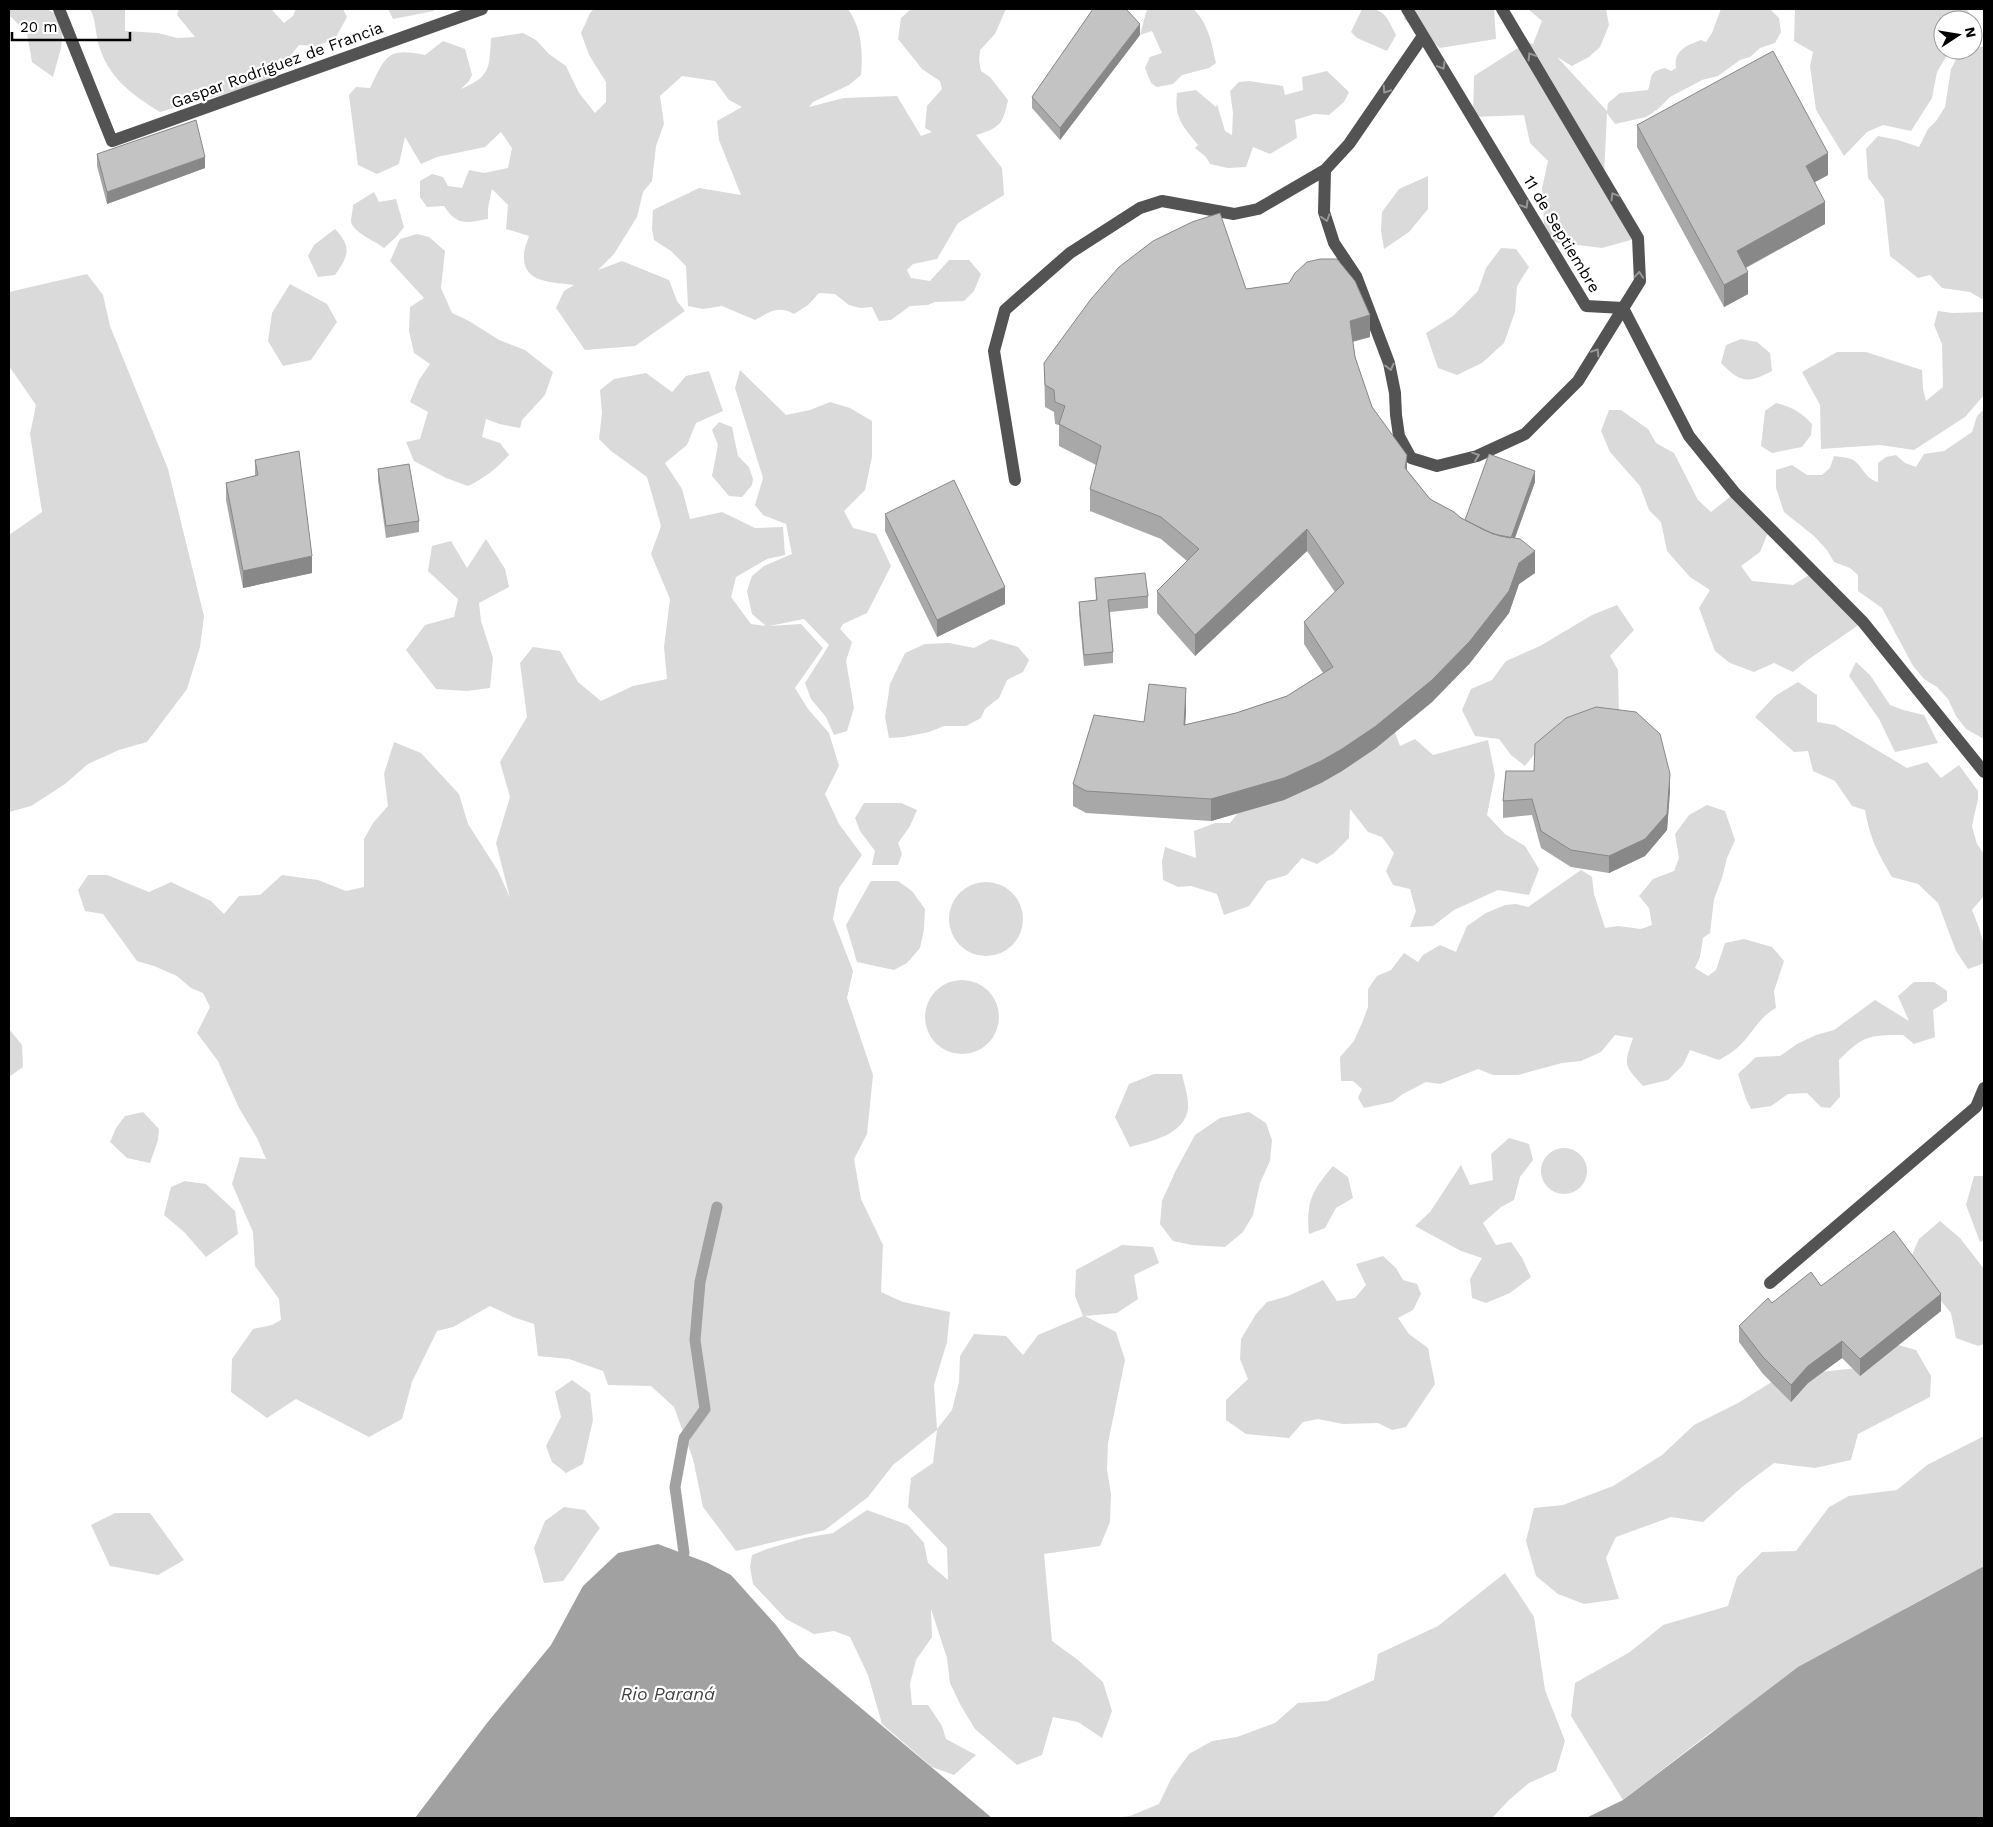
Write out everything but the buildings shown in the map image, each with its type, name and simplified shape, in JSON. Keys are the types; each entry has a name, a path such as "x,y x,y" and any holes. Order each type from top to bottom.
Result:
{"street":[{"name":"Gaspar Rodríguez de Francia","path":"59,9 112,142 482,9"},
{"name":"11 de Septiembre","path":"1407,9 1586,306 1623,308"},
{"path":"1325,170 1324,212 1334,243 1356,276 1389,363 1400,436 1411,458 1437,466 1477,456 1525,434 1578,382 1640,281 1638,238 1502,9"},
{"path":"1015,480 994,351 1005,310 1070,253 1140,208 1162,201 1234,214 1258,209 1325,170 1349,144 1423,36"},
{"path":"1623,308 1688,436 1735,493 1863,622 1984,772"},
{"path":"1770,1282 1976,1107 1984,1088"}],"shaded area":[{"path":"9,9 47,9 64,19 61,48 53,77 32,62 27,33 9,15"},
{"path":"90,9 125,9 125,31 158,33 177,38 195,37 177,15 179,9 271,9 284,23 293,16 296,9 343,9 347,17 335,39 316,46 299,45 270,81 160,112 130,91 107,65 98,42"},
{"path":"388,9 434,9 434,11 393,19"},
{"path":"594,9 848,9 859,33 862,58 861,75 849,85 813,102 809,107 844,98 897,96 921,136 932,132 925,128 927,106 942,89 940,81 922,69 898,39 901,18 911,9 1006,9 995,34 980,50 979,60 981,71 990,77 1008,100 1004,115 999,124 990,130 976,135 1002,168 1004,195 958,223 937,259 913,264 907,270 911,278 930,281 949,260 969,260 981,274 974,291 964,301 935,302 928,305 910,306 891,320 879,321 872,307 860,308 849,305 835,294 819,293 808,305 794,314 779,310 770,312 755,320 722,306 703,309 688,306 686,266 671,251 654,240 652,229 653,210 699,188 741,195 719,140 717,121 742,107 729,100 715,81 682,76 660,96 664,124 656,146 652,181 643,192 637,217 614,254 598,270 622,261 669,280 677,301 685,311 635,346 585,350 556,308 564,291 574,285 541,280 528,272 524,255 529,236 506,229 508,205 492,189 488,219 468,222 463,222 453,217 444,206 427,207 420,197 420,181 432,174 443,177 448,186 462,188 469,170 484,173 508,168 512,148 501,132 485,147 437,157 421,164 405,137 399,164 377,174 358,165 349,95 356,87 370,88 384,61 389,56 403,52 425,55 443,41 465,49 472,75 461,89 478,80 487,70 491,38 523,33 536,40 549,54 566,66 579,93 595,113 606,102 606,82 589,55 581,33 590,13"},
{"path":"1147,9 1193,9 1206,27 1216,63 1209,68 1182,75 1173,84 1157,87 1151,83 1145,68 1150,57 1162,53 1152,31 1140,35"},
{"path":"1362,9 1376,10 1387,19 1396,35 1387,51 1357,38 1351,32"},
{"path":"1408,9 1494,9 1496,39 1440,48 1404,19"},
{"path":"1528,9 1606,9 1609,25 1600,47 1589,57 1572,66 1557,57 1607,111 1608,103 1620,93 1648,90 1655,71 1665,68 1671,71 1676,68 1677,57 1682,49 1701,40 1706,42 1712,33 1721,9 1770,9 1779,18 1781,32 1775,43 1760,48 1750,57 1740,60 1718,76 1702,80 1670,97 1658,109 1646,117 1615,124 1607,113 1604,176 1638,238 1602,248 1545,241 1542,188 1548,161 1530,143 1524,115 1473,117 1474,76 1527,42 1533,44 1542,21"},
{"path":"1795,9 1967,10 1933,10 1933,60 1944,60 1937,72 1932,98 1911,131 1883,125 1867,132 1844,156 1816,110 1810,66 1813,52 1794,41"},
{"path":"1984,47 1984,298 1982,299 1970,292 1942,288 1930,275 1918,278 1890,256 1884,199 1868,178 1866,149 1878,136 1919,147 1928,129 1945,107 1951,69 1956,60 1983,60"},
{"path":"1327,71 1349,92 1344,102 1329,115 1314,114 1295,120 1297,138 1270,154 1253,147 1246,167 1228,168 1210,164 1206,157 1195,148 1198,145 1184,127 1178,115 1177,93 1196,90 1216,107 1217,104 1225,131 1232,135 1233,113 1230,91 1239,82 1249,81 1283,86 1285,95 1303,90 1302,77"},
{"path":"1428,176 1428,209 1409,232 1384,249 1381,231 1382,212 1399,189"},
{"path":"374,192 379,202 396,199 404,227 384,248 356,230 351,222 353,205"},
{"path":"335,229 344,241 347,251 346,256 335,275 318,277 308,256 314,245"},
{"path":"417,234 429,237 445,251 441,288 452,313 469,321 499,340 525,350 553,372 545,395 522,420 520,428 499,424 486,419 482,437 500,443 509,455 480,480 468,486 446,478 414,461 406,442 420,439 428,412 410,402 419,380 430,364 414,353 409,331 410,307 424,298 390,261 400,239"},
{"path":"1501,248 1516,249 1529,267 1517,286 1515,312 1504,343 1482,363 1457,375 1438,368 1426,333 1453,316 1478,291 1486,268"},
{"path":"87,274 103,295 110,326 168,469 204,616 200,647 187,689 147,742 119,750 88,764 65,784 31,806 9,812 9,535 42,512 30,434 36,405 9,366 9,292"},
{"path":"290,284 327,304 337,322 311,360 283,366 268,341 272,313"},
{"path":"1938,311 1953,313 1984,312 1984,395 1965,417 1914,450 1880,445 1821,449 1820,405 1802,372 1837,352 1866,352 1922,370 1926,401 1943,387 1942,344 1934,325"},
{"path":"1741,339 1757,342 1770,353 1772,371 1756,378 1745,379 1734,375 1721,363 1726,345"},
{"path":"740,370 786,415 810,410 830,402 850,408 872,421 872,457 865,490 844,511 853,528 876,534 891,566 867,613 843,624 840,629 852,642 846,661 854,708 847,731 834,735 826,717 811,699 805,683 829,645 804,619 769,626 801,624 823,648 795,688 808,709 829,733 839,766 825,794 839,824 862,855 839,888 833,919 853,971 847,998 873,1075 867,1134 854,1159 861,1199 883,1245 881,1292 903,1302 950,1312 947,1342 934,1385 937,1429 952,1410 959,1382 960,1356 974,1334 1006,1336 1023,1355 1038,1335 1083,1316 1075,1296 1076,1270 1122,1245 1153,1247 1159,1263 1134,1275 1138,1299 1117,1313 1085,1316 1116,1332 1125,1360 1108,1443 1107,1469 1111,1494 1110,1522 1100,1546 1044,1554 1052,1641 1103,1682 1112,1711 1102,1738 1078,1722 1053,1717 1042,1755 1017,1765 975,1729 961,1706 950,1683 947,1658 931,1609 932,1637 916,1660 910,1684 912,1705 928,1705 942,1726 946,1739 976,1755 954,1775 932,1767 882,1724 868,1675 850,1637 834,1631 814,1634 786,1619 753,1584 750,1567 752,1555 804,1538 833,1533 867,1510 908,1525 924,1543 928,1563 948,1580 947,1548 908,1507 911,1478 933,1463 937,1430 893,1465 868,1497 825,1530 736,1551 703,1507 693,1459 674,1407 651,1386 608,1385 603,1371 569,1359 538,1356 534,1324 490,1306 453,1327 437,1331 412,1382 402,1419 369,1437 296,1399 267,1418 231,1392 232,1359 253,1329 272,1325 281,1320 279,1299 255,1266 253,1232 232,1184 240,1157 266,1159 257,1138 239,1108 218,1061 197,1033 210,1007 203,993 191,988 177,976 137,961 103,914 85,911 78,890 88,875 107,875 149,892 171,882 211,901 224,914 239,896 260,895 282,875 318,880 346,891 364,887 364,839 373,823 388,806 384,774 394,742 421,753 459,794 468,824 498,871 510,898 496,843 510,797 500,762 527,717 520,663 533,647 560,651 578,682 601,701 633,686 667,679 664,647 670,599 651,554 661,526 647,477 611,451 599,439 602,413 600,390 614,379 646,373 672,392 686,376 709,371 723,411 696,423 687,445 665,463 682,489 690,519 722,512 755,528 783,527 785,555 767,559 736,577 731,597 751,624 766,626 752,614 747,591 752,576 764,566 792,554 786,524 763,515 755,505 763,478 735,388"},
{"path":"1776,403 1796,410 1812,424 1811,435 1802,447 1772,453 1761,446 1765,411"},
{"path":"1984,409 1984,739 1966,729 1956,716 1948,699 1937,687 1924,679 1913,666 1882,608 1858,591 1858,575 1850,568 1834,562 1827,550 1814,536 1784,512 1776,488 1776,470 1792,465 1807,475 1822,475 1830,468 1834,456 1849,458 1855,461 1869,477 1878,482 1878,463 1886,457 1896,455 1905,463 1916,467 1924,454 1944,451 1972,432 1977,416"},
{"path":"1609,410 1621,410 1648,429 1656,443 1674,453 1698,500 1711,512 1735,493 1770,528 1760,552 1741,566 1752,581 1793,585 1814,572 1863,622 1793,672 1774,663 1754,672 1730,663 1715,651 1699,608 1710,590 1690,577 1667,551 1661,522 1649,510 1640,486 1610,452 1601,431"},
{"path":"719,422 732,427 738,456 749,467 753,479 752,485 742,497 729,496 712,476 718,445 712,430"},
{"path":"486,539 505,569 509,587 479,603 481,621 493,658 490,688 467,691 436,689 406,650 425,625 454,617 458,599 428,571 432,546 451,541 467,568"},
{"path":"1617,605 1634,630 1610,656 1618,670 1619,713 1592,711 1561,721 1525,766 1511,755 1499,739 1475,736 1462,710 1471,689 1492,680 1506,661 1540,646 1592,615"},
{"path":"991,639 1018,647 1029,660 1023,672 1007,680 999,698 985,709 981,718 966,726 944,726 929,732 889,738 885,717 890,684 905,653 925,644 949,643 974,648"},
{"path":"1856,662 1870,675 1890,705 1924,715 1938,743 1895,752 1879,719 1849,676"},
{"path":"1798,682 1817,695 1817,722 1835,725 1907,768 1927,762 1941,778 1959,765 1978,791 1972,826 1977,844 1984,854 1984,896 1972,910 1984,945 1985,952 1982,964 1968,969 1956,951 1938,903 1918,884 1892,877 1875,845 1865,810 1852,806 1835,781 1813,771 1808,751 1794,752 1755,717 1775,696"},
{"path":"1395,732 1400,746 1415,739 1433,755 1488,740 1495,775 1487,815 1505,834 1525,846 1539,869 1529,895 1498,890 1454,910 1433,926 1410,927 1416,911 1410,889 1393,885 1386,871 1394,853 1382,837 1368,832 1350,809 1349,838 1333,854 1317,864 1302,858 1287,875 1267,881 1249,906 1224,915 1217,894 1191,886 1178,887 1163,880 1162,861 1165,847 1196,858 1194,831 1215,823 1230,823 1244,805"},
{"path":"864,803 901,803 917,810 910,826 898,843 902,854 898,865 872,865 875,851 860,831 855,818"},
{"path":"1707,805 1725,811 1735,840 1727,858 1714,899 1710,933 1703,938 1700,957 1695,968 1708,976 1716,970 1725,943 1744,939 1772,947 1784,961 1774,991 1776,1008 1759,1022 1742,1044 1719,1060 1690,1050 1683,1065 1668,1080 1643,1086 1627,1064 1633,1038 1615,1035 1601,1052 1581,1061 1562,1063 1518,1075 1493,1075 1478,1069 1440,1084 1426,1082 1392,1102 1364,1108 1358,1098 1362,1089 1353,1081 1341,1081 1340,1057 1354,1041 1362,1023 1368,1007 1368,989 1377,976 1391,970 1404,953 1418,962 1423,955 1440,945 1456,952 1467,926 1486,913 1505,905 1516,904 1528,907 1581,870 1592,877 1594,894 1605,928 1618,926 1641,929 1652,925 1649,908 1639,896 1653,879 1674,871 1679,858 1675,834 1689,815"},
{"path":"871,881 898,881 912,891 925,909 924,929 920,948 907,963 894,970 857,962 846,925"},
{"path":"986,882 1007,888 1017,898 1023,919 1017,940 1007,950 986,956 965,950 955,940 949,919 955,898 965,888"},
{"path":"962,980 983,986 993,996 999,1017 993,1038 983,1048 962,1054 941,1048 931,1038 925,1017 931,996 941,986"},
{"path":"1914,982 1934,982 1947,991 1947,1001 1933,1010 1935,1037 1914,1044 1903,1035 1882,1036 1867,1038 1854,1046 1839,1060 1840,1097 1830,1108 1821,1107 1807,1093 1788,1094 1771,1106 1751,1109 1738,1074 1756,1057 1780,1056 1797,1044 1816,1035 1834,1030 1875,1000 1909,1021 1898,996"},
{"path":"9,1029 22,1045 23,1067 9,1077"},
{"path":"1154,1074 1182,1074 1188,1104 1186,1117 1174,1131 1157,1139 1130,1147 1115,1117 1129,1084"},
{"path":"143,1112 159,1129 158,1140 150,1163 127,1158 110,1142 116,1128 125,1116"},
{"path":"1249,1112 1266,1123 1272,1140 1270,1161 1260,1183 1253,1215 1243,1232 1225,1247 1192,1245 1173,1241 1160,1224 1162,1201 1195,1135 1220,1118"},
{"path":"1509,1138 1529,1144 1533,1160 1520,1177 1514,1200 1501,1207 1483,1223 1496,1245 1511,1242 1522,1258 1531,1277 1510,1293 1486,1303 1472,1298 1470,1279 1482,1258 1461,1251 1415,1226 1430,1212 1461,1165 1470,1185 1493,1180 1491,1154"},
{"path":"1564,1148 1577,1152 1583,1158 1587,1171 1583,1184 1577,1190 1564,1194 1551,1190 1545,1184 1541,1171 1545,1158 1551,1152"},
{"path":"1333,1166 1348,1177 1353,1198 1336,1208 1325,1228 1309,1234 1308,1223 1312,1197"},
{"path":"1974,1176 1984,1176 1984,1240 1980,1242 1966,1205"},
{"path":"185,1181 206,1184 235,1211 238,1234 206,1257 184,1232 164,1215 171,1187"},
{"path":"1940,1221 1960,1238 1984,1269 1984,1344 1978,1346 1956,1338 1951,1313 1917,1272 1912,1255 1919,1239"},
{"path":"1383,1256 1396,1268 1403,1280 1417,1284 1421,1294 1413,1310 1398,1318 1409,1334 1428,1348 1435,1384 1406,1427 1392,1430 1378,1423 1343,1424 1318,1419 1303,1422 1289,1438 1246,1434 1226,1420 1226,1400 1248,1379 1240,1359 1241,1339 1256,1314 1267,1302 1288,1296 1323,1280 1337,1301 1355,1298 1366,1285 1356,1264"},
{"path":"1895,1344 1916,1350 1931,1376 1930,1397 1858,1434 1851,1460 1815,1468 1774,1463 1742,1487 1703,1522 1671,1517 1616,1537 1606,1558 1619,1599 1584,1604 1558,1594 1536,1576 1526,1541 1534,1508 1563,1505 1613,1486 1662,1455 1694,1425 1738,1403 1781,1376 1858,1368"},
{"path":"572,1380 590,1393 593,1420 583,1464 566,1473 552,1462 546,1446 561,1417 555,1392"},
{"path":"1984,1436 1984,1566 1906,1608 1711,1732 1623,1800 1571,1716 1575,1683 1630,1652 1663,1625 1728,1606 1737,1577 1762,1552 1796,1551 1829,1507 1849,1496 1897,1490 1927,1465"},
{"path":"564,1507 585,1510 600,1528 563,1581 544,1583 534,1548 545,1521"},
{"path":"115,1513 150,1513 184,1560 158,1575 110,1566 91,1525"},
{"path":"1505,1573 1534,1617 1545,1690 1565,1741 1556,1771 1529,1783 1492,1818 1114,1818 1130,1816 1159,1804 1171,1779 1189,1754 1212,1741 1237,1737 1275,1723 1298,1703 1327,1701 1374,1680 1378,1654 1438,1626"}],"water":[{"name":"Rio Paraná","path":"658,1544 708,1563 731,1575 776,1625 799,1656 992,1818 415,1818 487,1723 551,1645 583,1586 618,1553"},
{"path":"1984,1566 1984,1818 1586,1818 1623,1800 1798,1667"}],"waterway":[{"path":"684,1553 675,1487 684,1438 705,1409 695,1340 700,1282 717,1207"}]}
